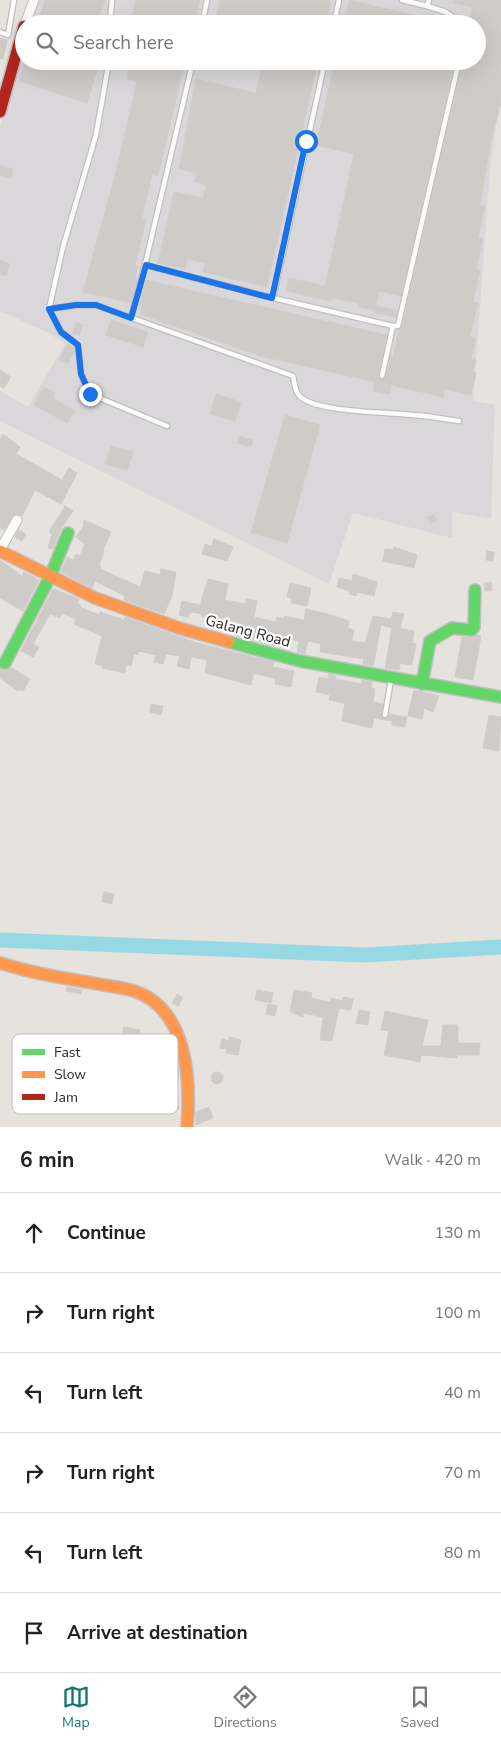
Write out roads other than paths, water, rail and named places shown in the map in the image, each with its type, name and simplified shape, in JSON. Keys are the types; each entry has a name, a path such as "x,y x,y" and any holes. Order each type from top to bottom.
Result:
{"street":[{"path":"28,15 34,0"},
{"path":"0,112 15,56"},
{"path":"0,551 17,520"},
{"path":"5,663 50,577 68,532"},
{"name":"Galang Road","path":"0,551 95,598 179,628 300,661 501,698"},
{"path":"422,684 430,641 445,630 452,628 472,630 474,627 475,590"},
{"path":"0,962 29,972 134,990 149,997 169,1018 177,1034"},
{"path":"178,1035 190,1090 187,1127"}],"lane":[{"path":"8,35 14,0"},
{"path":"111,15 112,0"},
{"path":"204,15 208,0"},
{"path":"336,15 340,0"},
{"path":"402,0 428,3 450,15"},
{"path":"0,32 15,37"},
{"path":"107,70 96,135 62,247 49,309 61,332 78,345 81,374 90,394 167,426"},
{"path":"131,318 146,265 191,70"},
{"path":"272,298 323,70"},
{"path":"146,265 272,298 398,326 458,70"},
{"path":"49,309 76,305 96,305 293,376 297,394 315,403 348,411 414,414 459,421"},
{"path":"382,376 390,348 393,326"},
{"path":"385,715 391,679"}],"waterway":[{"path":"0,940 365,955 501,947"}]}
